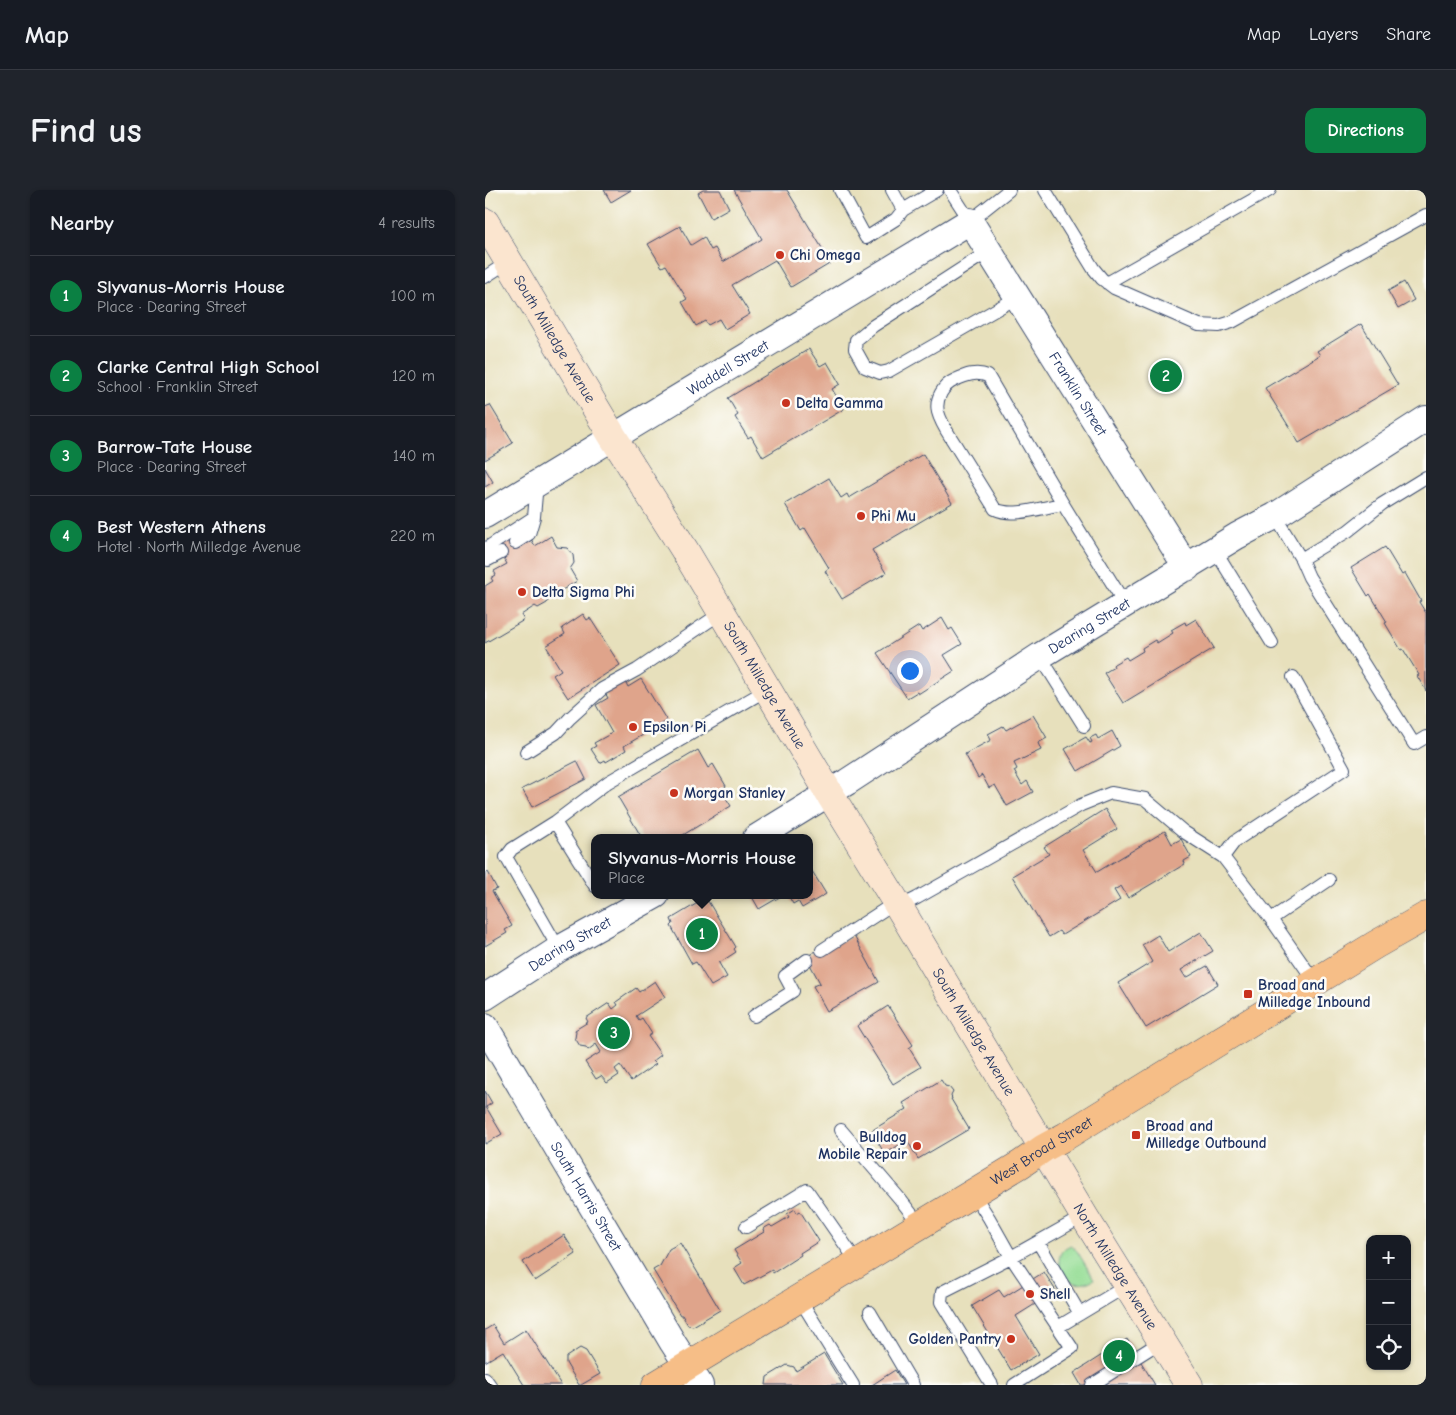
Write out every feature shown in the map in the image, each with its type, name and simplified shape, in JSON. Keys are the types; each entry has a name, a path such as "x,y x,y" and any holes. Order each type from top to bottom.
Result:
{"main road":[{"name":"South Milledge Avenue","path":"485,222 613,437 684,549 1044,1148"},
{"name":"West Broad Street","path":"655,1385 694,1375 799,1298 1426,916"},
{"name":"North Milledge Avenue","path":"1044,1148 1189,1385"}],"street":[{"name":"Franklin Street","path":"970,221 1187,568"},
{"name":"Waddell Street","path":"492,523 537,483 970,221"},
{"name":"Dearing Street","path":"762,834 829,793 1039,656 1237,536 1275,516 1426,419"},
{"name":"Dearing Street","path":"485,997 559,949 649,899"},
{"name":"South Harris Street","path":"485,1026 694,1375"}],"lane":[{"path":"840,190 866,238 896,219 903,210 937,190"},
{"path":"892,190 903,210"},
{"path":"950,190 970,221 1009,190"},
{"path":"1045,190 1093,268 1102,279 1115,288 1199,325 1219,326 1232,322 1426,214"},
{"path":"1107,283 1271,190"},
{"path":"989,251 873,326 856,340 855,349 865,367 880,373 889,372 1018,297"},
{"path":"485,277 508,262"},
{"path":"1063,504 1011,514 1002,513 995,509 938,413 938,400 942,391 952,381 970,374 981,373 988,376 1063,504 1125,604"},
{"path":"1301,559 1348,531 1382,504 1426,477"},
{"path":"515,543 529,534 534,517 537,483"},
{"path":"1275,516 1301,559 1309,577 1414,744 1426,736"},
{"path":"485,548 492,523 534,517"},
{"path":"1215,550 1272,642"},
{"path":"485,558 489,560 501,553"},
{"path":"526,752 556,733 602,689 637,670 721,613"},
{"path":"1039,656 1083,726"},
{"path":"1223,857 1235,841 1344,769 1293,677"},
{"path":"559,949 506,857 513,849 555,822 608,782 768,689"},
{"path":"822,950 897,904 917,898 1081,805 1111,793 1145,799 1184,832 1223,857 1271,919 1315,982"},
{"path":"555,822 591,880"},
{"path":"1271,919 1329,880"},
{"path":"754,1016 793,991 785,976 807,960"},
{"path":"841,1130 921,1225"},
{"path":"746,1227 807,1190 857,1262"},
{"path":"973,1193 1011,1256 1072,1348 1014,1385"},
{"path":"992,1385 941,1302 942,1292 1084,1216"},
{"path":"1038,1242 1081,1314"},
{"path":"1058,1327 1128,1285"},
{"path":"799,1298 853,1385"},
{"path":"870,1312 913,1385"},
{"path":"1093,1385 1162,1341"},
{"path":"485,1378 490,1385"}],"green space":[{"path":"1071,1245 1077,1251 1094,1279 1085,1283 1076,1283 1064,1275 1060,1269 1060,1255 1064,1249"}],"building":[{"path":"604,190 631,190 611,202"},
{"path":"703,190 720,190 729,208 711,218 698,193"},
{"name":"Chi Omega","path":"734,190 787,190 831,263 791,287 775,260 732,285 750,314 725,329 719,319 708,325 705,321 696,326 682,302 687,299 666,265 662,267 648,244 680,226 691,245 704,237 711,250 715,248 723,262 762,239"},
{"path":"1404,282 1414,300 1398,309 1388,291"},
{"path":"1361,324 1398,385 1299,443 1265,388 1320,355 1317,351"},
{"name":"Delta Gamma","path":"809,349 820,366 827,362 840,384 832,389 844,409 763,457 751,436 748,438 735,417 738,415 728,398"},
{"path":"490,405 513,443 485,460 485,407"},
{"name":"Phi Mu","path":"923,454 952,503 872,550 886,573 842,599 825,571 829,568 805,528 801,531 785,504 829,478 841,498 847,494 849,498"},
{"path":"485,468 493,482 485,487"},
{"name":"Delta Sigma Phi","path":"551,536 557,547 567,548 573,555 574,563 570,569 577,581 549,598 547,603 538,608 535,606 521,615 524,620 485,643 485,586 493,581 491,578 496,575 494,571 507,564 497,546 511,537 531,539 535,546"},
{"path":"1385,547 1402,575 1405,573 1426,613 1426,691 1417,676 1419,675 1403,649 1401,650 1370,594 1368,596 1351,568"},
{"path":"583,614 587,620 590,618 620,665 568,698 553,675 561,670 546,646 565,634 562,628"},
{"path":"942,618 949,630 952,628 962,644 944,655 954,671 918,694 917,692 907,698 877,653 919,626 922,631"},
{"path":"1196,619 1214,648 1123,703 1104,673 1126,657 1128,660 1143,651 1142,648 1155,640 1157,643 1173,633 1171,630 1185,622 1186,625"},
{"name":"Epsilon Pi","path":"624,679 628,687 641,679 667,721 624,746 626,750 606,762 605,760 600,763 591,749 596,746 594,743 612,733 596,705 608,698 604,691"},
{"path":"1033,715 1047,738 1038,743 1041,750 1014,763 1017,769 1014,771 1022,785 1027,781 1033,792 1007,806 995,785 989,788 982,775 978,778 965,754 991,740 988,734 1003,726 1006,730"},
{"path":"1112,731 1120,746 1078,771 1065,749 1086,737 1090,743 1092,742 1090,738 1096,735 1098,739"},
{"name":"Morgan Stanley","path":"698,750 708,768 713,764 726,786 721,790 731,806 685,834 640,834 618,797"},
{"path":"577,761 586,779 532,807 522,789"},
{"path":"1105,809 1117,829 1083,850 1097,872 1165,831 1172,844 1181,839 1191,857 1184,861 1185,864 1128,898 1121,886 1114,890 1120,900 1062,935 1059,931 1049,937 1012,876 1049,854 1044,847"},
{"path":"488,872 497,889 492,891 512,926 505,930 507,933 485,946 485,874"},
{"path":"813,873 826,894 802,908 798,901 793,904 790,899 813,899"},
{"path":"707,899 736,947 734,949 736,952 719,963 727,977 711,986 696,962 692,964 671,926 673,924 671,919"},
{"path":"753,899 776,899 759,909"},
{"path":"1201,932 1213,951 1181,970 1186,978 1207,966 1218,984 1146,1028 1118,983 1152,962 1142,945 1158,935 1168,952"},
{"path":"854,936 879,982 827,1011 813,986 820,983 806,957 821,948"},
{"path":"655,981 665,997 636,1016 639,1020 642,1018 652,1034 648,1036 661,1055 653,1061 656,1064 631,1081 620,1065 615,1069 619,1075 607,1083 601,1076 596,1079 585,1062 601,1052 596,1044 588,1050 586,1047 580,1046 575,1038 575,1030 588,1022 586,1018 609,1003 613,1009 618,1005 616,1002 636,988 639,992"},
{"path":"888,1006 913,1045 909,1048 921,1067 893,1084 857,1026"},
{"path":"941,1080 953,1092 951,1099 969,1129 918,1159 907,1140 885,1154 871,1131 907,1109 903,1103"},
{"path":"485,1091 492,1103 486,1107 502,1134 485,1144"},
{"path":"795,1209 797,1213 800,1211 819,1241 773,1273 772,1270 744,1285 734,1268 742,1263 734,1250 764,1232 763,1229 770,1225 772,1227 789,1217 787,1214"},
{"path":"564,1235 576,1254 535,1281 523,1262"},
{"path":"680,1243 720,1310 693,1326 688,1325 682,1315 680,1315 653,1270 660,1266 669,1249"},
{"path":"1044,1272 1056,1291 1016,1316 1039,1354 1011,1370 972,1306 999,1290 1004,1297"},
{"path":"493,1325 504,1343 526,1329 561,1385 524,1385 503,1351 485,1362 485,1330"},
{"path":"1127,1339 1155,1385 1081,1385 1074,1373"},
{"path":"580,1348 586,1351 600,1374 579,1385 566,1363 566,1357"},
{"path":"824,1354 843,1385 766,1385 767,1377 787,1365 794,1367 796,1371"},
{"path":"895,1370 904,1385 872,1385"}],"place":[{"name":"Chi Omega","path":"780,255"},
{"name":"Clarke Central High School","path":"1166,376"},
{"name":"Delta Gamma","path":"786,403"},
{"name":"Phi Mu","path":"861,516"},
{"name":"Delta Sigma Phi","path":"522,592"},
{"name":"Epsilon Pi","path":"633,727"},
{"name":"Morgan Stanley","path":"674,793"},
{"name":"Slyvanus-Morris House","path":"702,934"},
{"name":"Broad and Milledge Inbound","path":"1248,994"},
{"name":"Barrow-Tate House","path":"614,1033"},
{"name":"Broad and Milledge Outbound","path":"1136,1135"},
{"name":"Bulldog Mobile Repair","path":"917,1146"},
{"name":"Shell","path":"1030,1294"},
{"name":"Golden Pantry","path":"1011,1339"},
{"name":"Best Western Athens","path":"1119,1356"}]}
